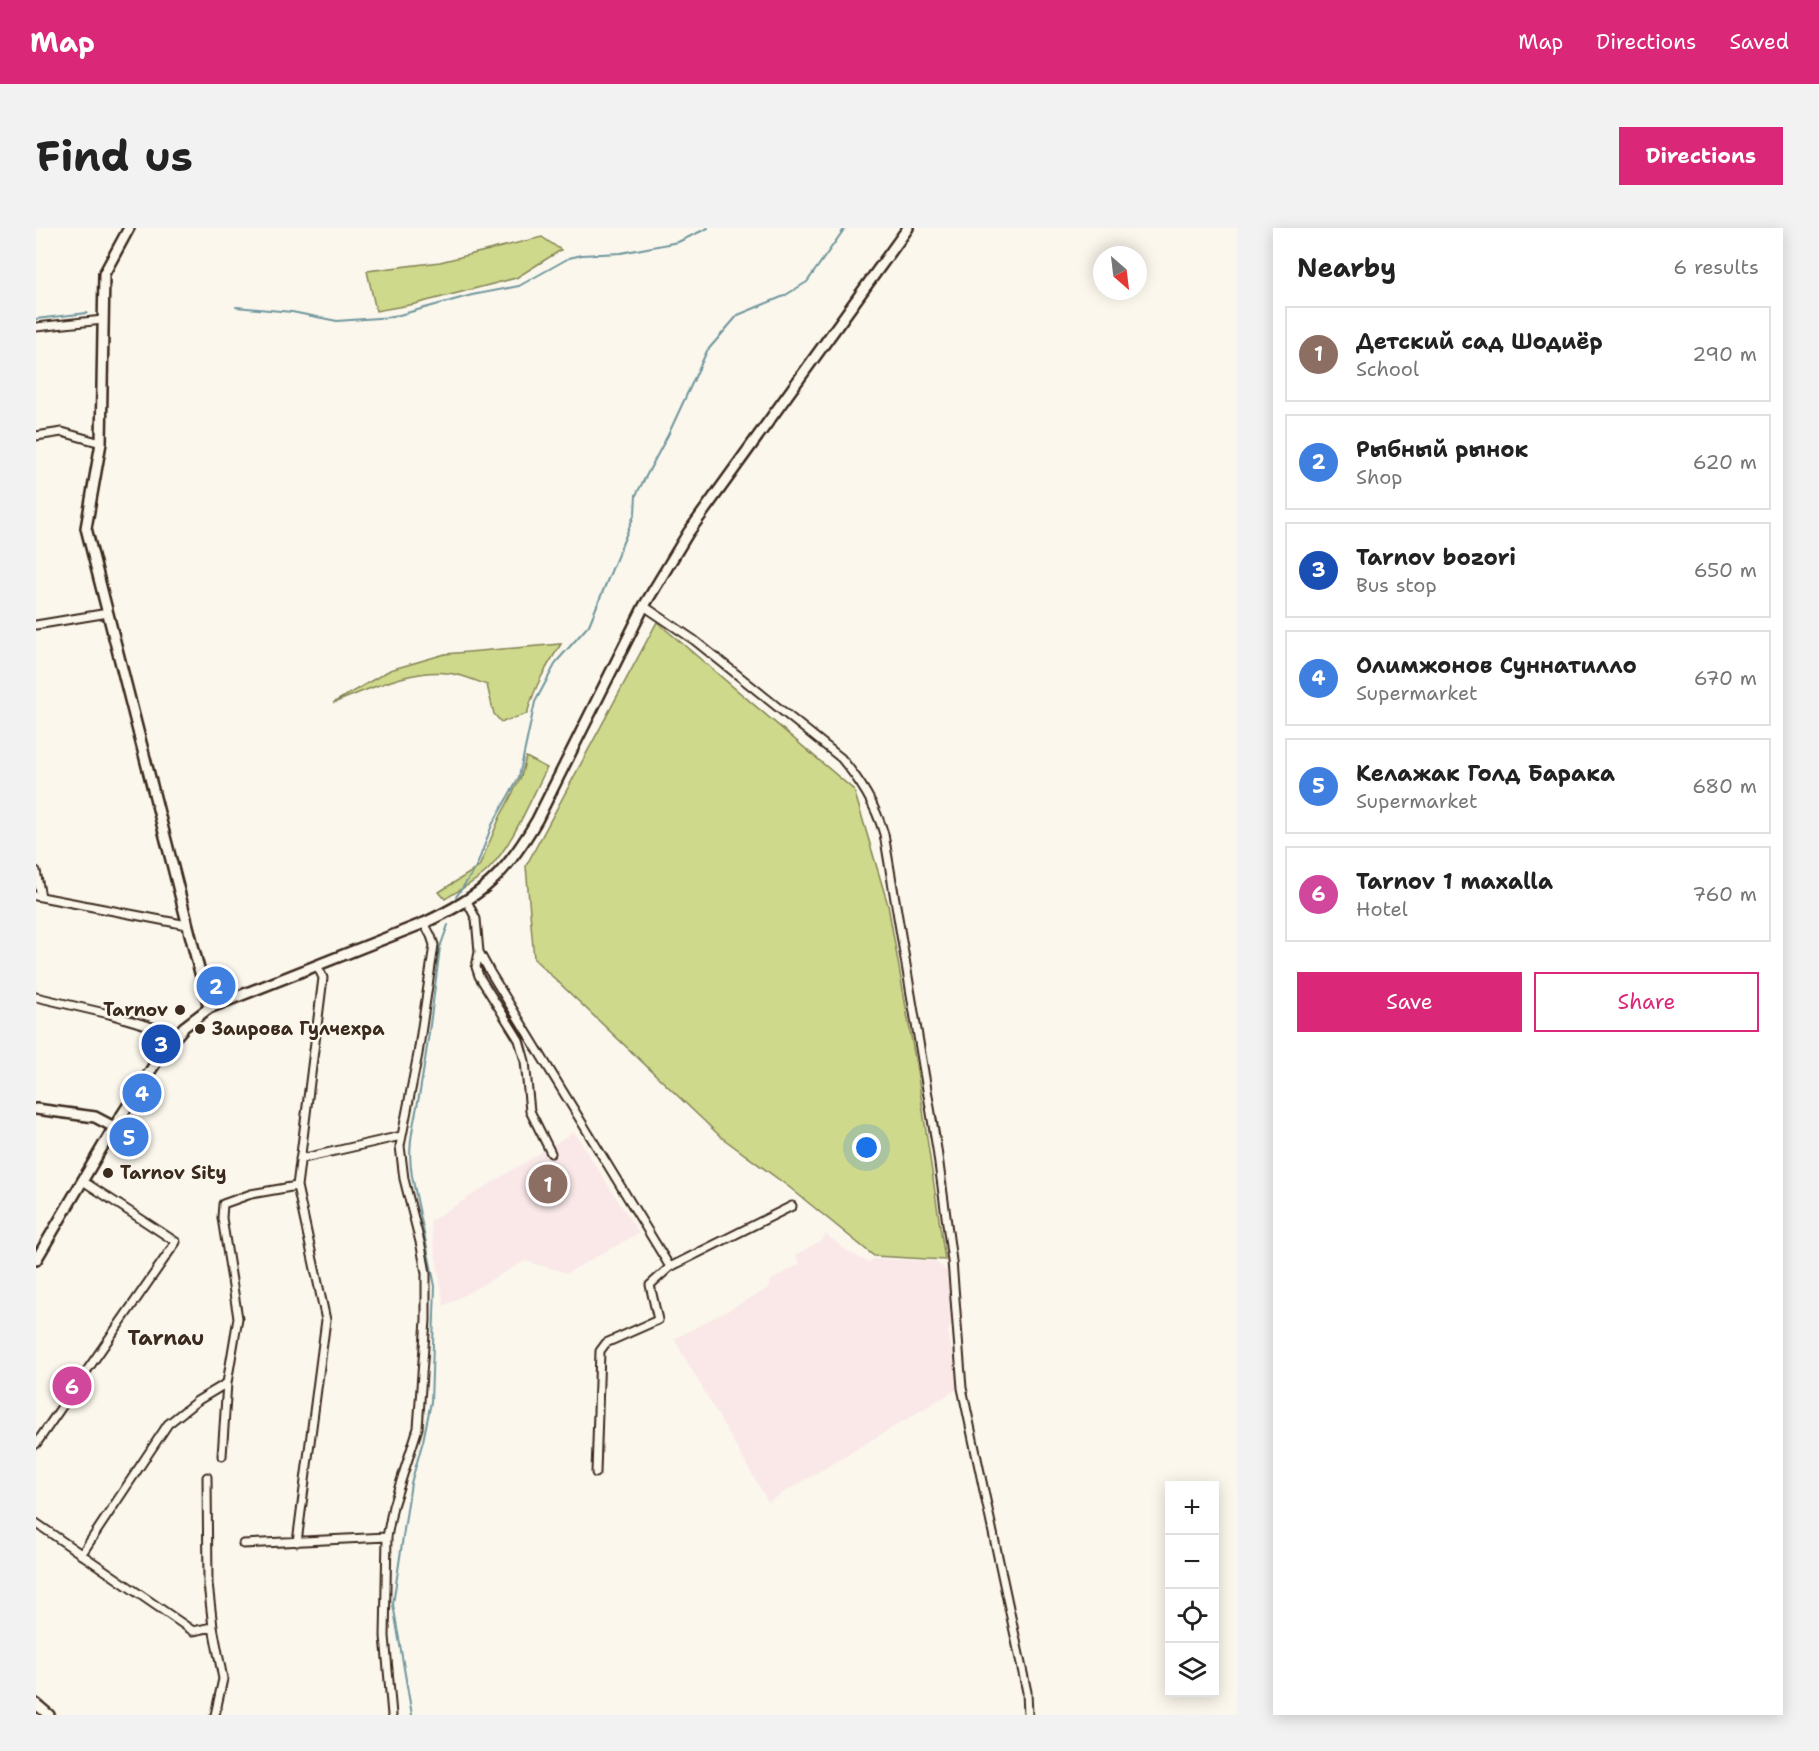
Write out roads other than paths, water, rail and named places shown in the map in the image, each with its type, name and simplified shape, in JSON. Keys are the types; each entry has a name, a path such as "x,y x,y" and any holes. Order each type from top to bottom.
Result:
{"main road":[{"path":"129,228 104,274 101,442 86,528 209,1008"},
{"path":"36,1260 114,1127 176,1034 192,1020 209,1008 424,923 467,901 494,880 523,844 537,820 644,606 694,524 908,228"},
{"path":"36,1109 95,1118 114,1127"},
{"path":"36,1704 48,1715"}],"street":[{"path":"36,327 103,320"},
{"path":"36,436 62,432 101,442"},
{"path":"644,606 694,640 842,758 863,787 877,813 886,846 937,1149 952,1261 962,1388 1027,1692 1028,1715"},
{"path":"36,625 108,613"},
{"path":"36,870 39,897 187,925"},
{"path":"467,901 476,918 479,952 476,967 479,976 519,1040 523,1051 530,1111 551,1153"},
{"path":"392,1715 385,1636 387,1537 393,1506 418,1428 426,1320 426,1273 401,1157 401,1136 418,1054 434,945 424,923"},
{"path":"479,952 670,1267"},
{"path":"297,1542 326,1320 297,1186 323,978 317,965"},
{"path":"36,998 109,1014 176,1034"},
{"path":"300,1159 401,1136"},
{"path":"36,1444 176,1242 83,1181"},
{"path":"222,1456 227,1383 238,1318 222,1218 223,1204 251,1194 297,1186"},
{"path":"597,1473 600,1351 606,1343 658,1320 650,1285 670,1267 792,1206"},
{"path":"81,1555 168,1424 197,1401 227,1383"},
{"path":"207,1477 208,1584 223,1680 215,1715"},
{"path":"36,1523 193,1631 213,1627"},
{"path":"243,1544 387,1537"}],"waterway":[{"path":"236,307 292,312 337,321 392,317 472,295 519,286 569,258 621,253 678,242 708,228"},
{"path":"456,897 476,868 492,825 519,777 535,702 557,661 589,625 635,513 636,495 668,435 707,351 738,315 784,296 807,282 845,228"},
{"path":"36,319 87,313"},
{"path":"412,1715 393,1604 411,1483 431,1402 435,1286 412,1176 410,1152 440,947 448,925"}],"place":[{"name":"Рыбный рынок","path":"216,986"},
{"name":"Tarnov","path":"180,1010"},
{"name":"Заирова Гулчехра","path":"200,1029"},
{"name":"Tarnov bozori","path":"161,1044"},
{"name":"Олимжонов Суннатилло","path":"142,1093"},
{"name":"Келажак Голд Барака","path":"129,1137"},
{"name":"Tarnov Sity","path":"108,1173"},
{"name":"Детский сад Шодиёр","path":"548,1184"},
{"name":"Tarnov 1 maxalla","path":"72,1386"}],"district":[{"name":"Tarnau","path":"166,1338"}]}
